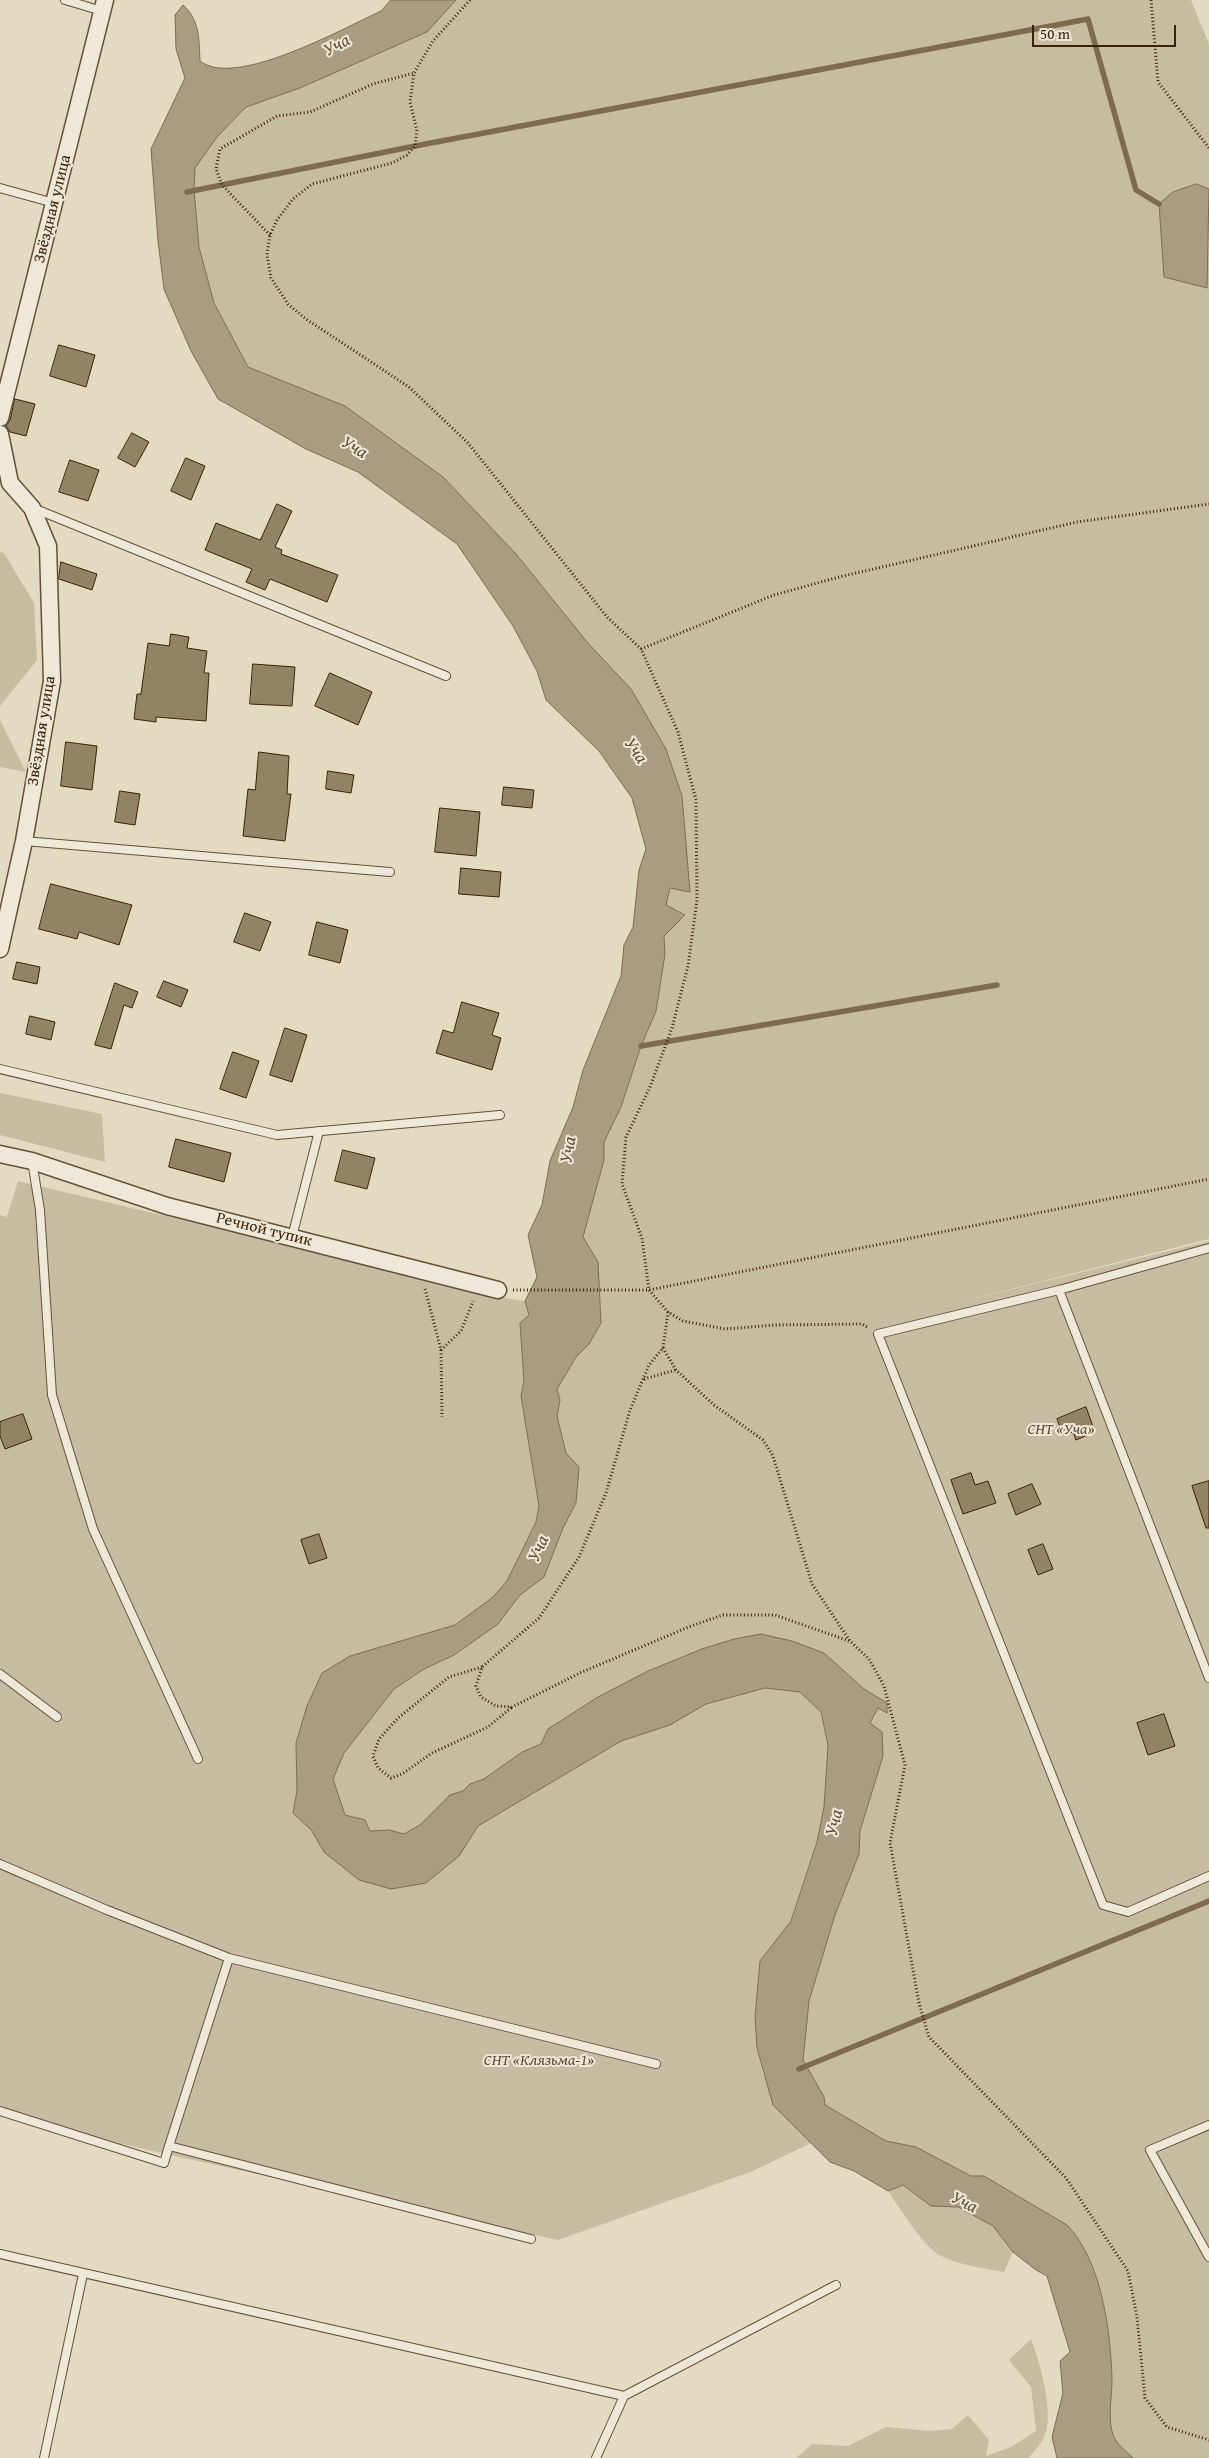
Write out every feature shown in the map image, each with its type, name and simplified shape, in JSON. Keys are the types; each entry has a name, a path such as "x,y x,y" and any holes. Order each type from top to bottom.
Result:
{"street":[{"name":"Звёздная улица","path":"0,418 104,6"},
{"name":"Звёздная улица","path":"0,434 10,483 32,508 48,546 52,681 24,841 0,949"},
{"name":"Речной тупик","path":"0,1154 32,1161 166,1206 292,1236 420,1272 498,1290"}],"lane":[{"path":"65,0 104,6"},
{"path":"0,188 54,203"},
{"path":"32,508 446,676"},
{"path":"24,841 390,872"},
{"path":"0,1068 277,1135 500,1115"},
{"path":"292,1236 319,1131"},
{"path":"32,1161 40,1210 52,1395 92,1529 198,1759"},
{"path":"1209,1248 1059,1290 878,1334 1103,1905 1128,1912 1209,1876"},
{"path":"1059,1290 1209,1678"},
{"path":"0,1674 57,1717"},
{"path":"0,1864 107,1910 229,1958 656,2064"},
{"path":"0,2111 164,2163 229,1958"},
{"path":"1209,2125 1150,2150 1209,2257"},
{"path":"169,2146 530,2239"},
{"path":"0,2254 624,2396"},
{"path":"44,2458 83,2274"},
{"path":"596,2458 624,2396 836,2285"}],"path":[{"path":"470,0 433,41 414,73 410,102 417,131 415,146 407,156 392,163 312,184 293,199 277,220 270,235 267,255 271,278 288,304 306,319 409,387 468,443 607,617 641,650 678,732 696,800 697,900 688,966 672,1028 650,1086 626,1137 622,1184 642,1238 649,1290 668,1312 682,1321 725,1329 775,1325 862,1324 878,1334"},
{"path":"1151,0 1158,82 1209,148"},
{"path":"270,235 222,185 216,169 220,149 277,116 310,112 372,84 414,73"},
{"path":"641,650 774,595 839,577 1077,522 1209,504"},
{"path":"498,1290 603,1292 649,1290 1209,1179"},
{"path":"420,1272 441,1350 442,1417"},
{"path":"441,1350 461,1332 479,1286"},
{"path":"668,1312 663,1348 649,1364 630,1410 606,1493 579,1556 538,1618 482,1667 449,1677 398,1718 379,1739 373,1756 378,1768 391,1778 402,1774 432,1753 488,1727 512,1707 582,1672 691,1626 723,1615 775,1615 850,1641"},
{"path":"663,1348 676,1370 714,1405 763,1440 773,1456 812,1584 850,1641 869,1659 884,1686 905,1765 890,1843 919,2003 930,2036 1066,2178 1128,2271 1137,2317 1144,2398 1167,2427 1209,2440"},
{"path":"644,1379 676,1370"},
{"path":"482,1667 476,1686 481,1697 496,1706 512,1707"}],"green space":[{"name":"СНТ «Уча»","path":"456,0 1191,0 1209,44 1209,1239 948,1305 1209,1241 1209,2458 1133,2458 1115,2439 1110,2419 1112,2381 1107,2320 1089,2258 1079,2240 1067,2225 984,2176 972,2176 916,2147 886,2141 825,2105 824,2097 803,2060 809,2000 835,1915 859,1854 860,1831 883,1756 870,1724 878,1708 887,1713 887,1704 864,1689 824,1653 761,1634 734,1639 702,1649 648,1671 598,1697 548,1729 542,1744 522,1752 484,1779 470,1784 463,1792 450,1795 420,1825 404,1834 389,1830 370,1831 365,1820 345,1815 333,1779 344,1753 394,1689 424,1669 454,1655 498,1624 520,1595 544,1577 563,1528 576,1503 579,1467 566,1453 557,1416 560,1400 557,1388 576,1357 589,1344 601,1323 598,1262 583,1237 604,1160 604,1142 621,1107 641,1046 656,1011 665,954 664,936 685,916 666,905 670,888 690,891 682,796 666,749 631,689 587,642 516,554 443,477 345,406 248,367 214,303 199,247 194,190 195,168 217,137 246,107 300,88 427,32"},
{"path":"0,552 4,553 34,603 37,660 0,706"},
{"path":"0,720 26,772 0,767"},
{"path":"0,1093 102,1114 105,1162 0,1135"},
{"name":"СНТ «Клязьма-1»","path":"18,1181 414,1275 476,1294 525,1301 529,1315 520,1323 524,1381 521,1396 539,1506 536,1522 507,1581 492,1598 455,1625 350,1656 296,1743 297,1791 293,1813 312,1831 324,1852 459,1856 478,1826 621,1741 670,1725 706,1704 765,1688 800,1692 821,1712 828,1745 824,1807 817,1842 791,1921 760,1961 755,2017 757,2048 764,2076 797,2129 811,2143 753,2171 558,2240 152,2151 0,2114 0,1215 7,1217"},
{"path":"903,2185 931,2206 958,2207 993,2226 1013,2252 1004,2272 963,2264 933,2251 912,2226 888,2191"},
{"path":"1031,2339 1042,2373 1048,2414 1045,2435 1029,2458 796,2458 812,2444 848,2446 886,2427 930,2431 952,2429 968,2415 989,2440 986,2456 1011,2447 1036,2431 1031,2387 1009,2360"}],"water":[{"name":"Уча","path":"391,0 456,0 427,32 300,88 246,107 217,137 195,168 194,190 199,247 214,303 248,367 345,406 443,477 516,554 587,642 631,689 666,749 682,796 690,892 670,888 666,905 685,915 664,936 665,954 656,1011 641,1046 621,1107 604,1142 604,1160 583,1237 598,1262 601,1323 589,1344 576,1357 557,1389 560,1400 557,1416 566,1453 579,1467 576,1503 563,1528 544,1577 520,1595 498,1624 454,1655 424,1669 394,1689 344,1753 333,1779 345,1815 365,1820 370,1831 389,1830 404,1834 420,1825 450,1795 463,1791 470,1784 484,1779 522,1752 541,1744 548,1729 598,1697 648,1671 702,1649 734,1639 761,1634 792,1641 824,1653 864,1689 887,1703 887,1713 878,1708 870,1723 882,1732 883,1756 860,1831 859,1854 835,1915 809,2001 803,2060 824,2097 825,2105 886,2141 916,2147 971,2176 984,2176 1067,2225 1079,2240 1089,2258 1102,2298 1107,2320 1111,2362 1111,2425 1117,2443 1133,2458 1057,2458 1052,2437 1063,2393 1060,2361 1070,2352 1047,2276 1013,2252 993,2226 958,2207 931,2206 903,2185 888,2191 854,2171 830,2162 773,2105 757,2048 755,2017 760,1961 791,1921 817,1842 824,1807 828,1745 821,1712 800,1692 765,1688 706,1704 670,1725 621,1741 478,1826 459,1856 426,1883 391,1889 359,1880 324,1852 312,1831 293,1813 297,1791 296,1743 307,1706 322,1673 350,1656 455,1625 492,1598 507,1581 536,1522 539,1506 521,1396 524,1381 520,1323 529,1315 525,1301 537,1277 528,1235 542,1205 550,1161 573,1107 583,1070 621,976 624,945 633,927 639,870 646,849 632,798 599,751 546,700 537,671 513,626 457,544 358,472 306,449 218,399 191,351 164,289 158,241 151,149 185,78 176,49 175,15 183,5 193,17 198,31 200,61 216,68 238,67 263,62 317,42 381,11"},
{"path":"1197,184 1209,189 1207,288 1164,277 1159,204 1173,192"}],"building":[{"path":"59,345 95,355 86,387 50,376"},
{"path":"15,399 35,404 26,436 10,432 6,426 10,420"},
{"path":"132,433 149,442 135,467 118,458"},
{"path":"186,458 205,466 191,500 171,491"},
{"path":"70,460 99,470 88,501 59,492"},
{"path":"277,504 292,511 275,547 282,550 281,554 338,575 327,602 270,579 265,590 246,582 252,569 205,550 216,523 260,540"},
{"path":"61,562 97,574 92,590 59,579"},
{"path":"171,634 189,637 187,648 207,651 204,673 209,673 206,721 156,717 156,722 134,719 137,694 141,694 148,643 169,646"},
{"path":"253,664 295,667 292,706 250,704"},
{"path":"330,673 372,692 358,725 315,706"},
{"path":"66,742 97,746 92,790 61,786"},
{"path":"259,752 289,756 287,794 291,794 285,841 243,836 248,789 255,790"},
{"path":"328,771 354,775 351,793 326,789"},
{"path":"504,787 534,790 532,808 502,805"},
{"path":"120,791 140,794 135,825 115,822"},
{"path":"440,808 480,812 476,856 435,852"},
{"path":"461,868 501,872 499,897 459,894"},
{"path":"51,884 132,905 119,945 79,932 77,939 39,929"},
{"path":"245,913 271,922 260,951 234,942"},
{"path":"317,922 348,930 340,963 309,955"},
{"path":"17,962 40,967 37,984 13,979"},
{"path":"164,981 188,990 181,1007 157,997"},
{"path":"115,983 138,992 132,1008 124,1005 111,1049 95,1045"},
{"path":"462,1002 499,1013 492,1035 501,1038 492,1070 436,1053 443,1030 453,1033"},
{"path":"30,1016 55,1022 51,1040 26,1034"},
{"path":"285,1028 307,1035 292,1082 270,1075"},
{"path":"233,1052 259,1061 246,1098 220,1089"},
{"path":"176,1139 231,1153 224,1182 169,1167"},
{"path":"343,1150 375,1158 367,1189 335,1181"},
{"path":"1086,1407 1095,1432 1076,1440 1073,1432 1063,1435 1057,1419"},
{"path":"23,1414 32,1439 5,1449 0,1436 0,1422"},
{"path":"971,1473 975,1485 988,1481 996,1503 963,1514 951,1480"},
{"path":"1209,1481 1209,1528 1206,1528 1192,1486"},
{"path":"1032,1484 1041,1504 1016,1515 1008,1494"},
{"path":"319,1534 327,1558 309,1564 301,1540"},
{"path":"1043,1544 1053,1569 1038,1575 1028,1550"},
{"path":"1164,1714 1175,1746 1148,1755 1137,1723"}],"waterway":[{"path":"187,192 415,146 1088,19 1136,190 1159,204"},
{"path":"641,1046 997,985"},
{"path":"799,2069 1209,1901"}]}
